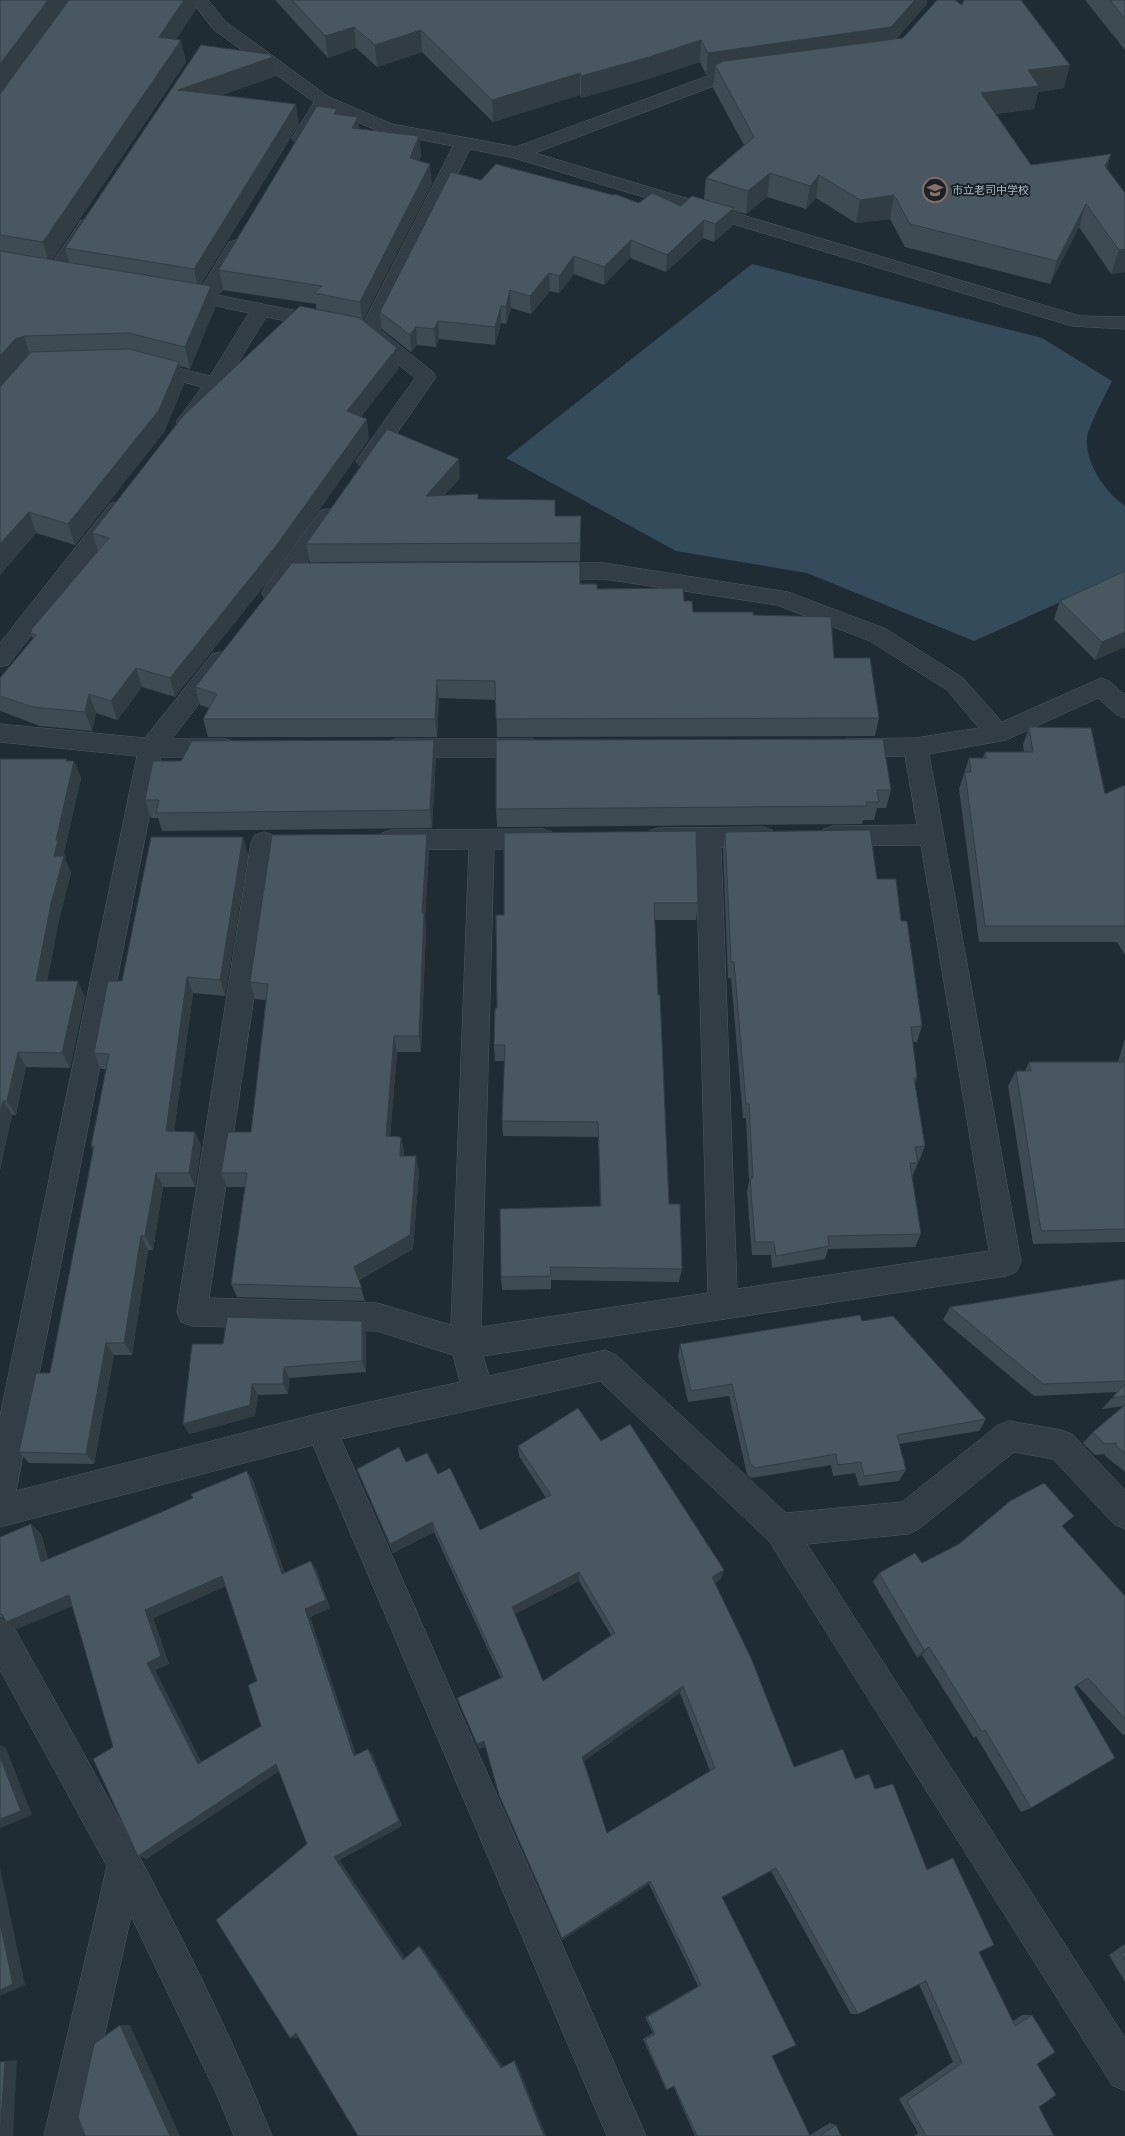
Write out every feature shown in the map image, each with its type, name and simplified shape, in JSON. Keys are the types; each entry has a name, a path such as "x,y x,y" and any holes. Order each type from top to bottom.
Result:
{"street":[{"path":"199,0 220,26 323,101 387,128 517,153 1079,322 1125,323"},
{"path":"209,43 220,26"},
{"path":"517,153 719,78 767,71"},
{"path":"292,153 323,101"},
{"path":"369,331 464,143"},
{"path":"55,273 99,207"},
{"path":"246,230 196,296 369,331 426,376 346,490 299,572 259,610"},
{"path":"172,439 215,384 260,310"},
{"path":"126,363 135,363 215,384"},
{"path":"0,660 129,494"},
{"path":"525,572 604,571 780,598 878,635 955,684 998,734"},
{"path":"0,1493 142,843 151,748 235,641"},
{"path":"827,748 916,747 998,734 1101,687 1125,710"},
{"path":"0,733 151,748 250,748"},
{"path":"265,842 192,1312 377,1317 465,1344 1006,1262 916,747"},
{"path":"370,748 558,748"},
{"path":"639,838 932,835"},
{"path":"708,838 723,1305"},
{"path":"363,841 570,839"},
{"path":"478,1393 465,1344 482,840"},
{"path":"0,1511 322,1428 605,1366 780,1530 1125,2072"},
{"path":"322,1428 627,2136"},
{"path":"780,1530 908,1518 1009,1436 1061,1445 1125,1513"},
{"path":"0,1636 126,1864 232,2084 253,2136"},
{"path":"63,2136 126,1864"}],"water":[{"path":"752,264 1042,338 1112,381 1090,427 1087,448 1098,476 1110,493 1125,506 1125,573 974,641 807,573 676,551 506,458"}],"building":[{"path":"0,0 48,0 0,64"},
{"path":"69,0 184,0 159,37 181,40 43,242 0,235 0,94"},
{"path":"292,0 915,0 891,27 708,53 701,40 649,57 581,76 580,73 492,100 421,30 375,45 354,27 325,36"},
{"name":"市立老司中学校","path":"937,0 955,0 962,5 964,0 1021,0 1070,65 1028,70 1039,86 981,93 1031,165 1111,154 1105,166 1125,193 1125,249 1119,250 1086,204 1057,261 910,224 894,195 860,200 819,175 810,186 770,173 748,191 706,178 754,137 715,65 724,61 903,38"},
{"path":"1110,0 1125,0 1125,19"},
{"path":"201,45 268,54 273,57 178,90 296,104 194,269 65,248"},
{"path":"317,106 337,109 334,114 358,117 352,128 419,136 410,158 430,164 360,302 314,293 322,286 219,270 216,274"},
{"path":"496,164 615,194 639,203 652,193 681,206 692,196 734,208 715,224 704,220 667,255 631,240 604,267 574,256 559,276 549,273 530,296 510,290 506,307 501,306 495,327 438,321 434,329 416,327 410,335 380,312 451,172 481,180"},
{"path":"0,251 211,286 185,347 129,333 24,336 15,339 0,356"},
{"path":"300,306 360,318 397,348 347,411 367,419 276,546 170,678 136,668 111,701 89,694 85,712 33,707 0,696 0,678 36,635 30,633 32,631 30,631 109,538 92,533 183,416"},
{"path":"129,349 179,362 159,410 68,524 29,512 0,544 0,387 31,352"},
{"path":"387,429 459,459 426,496 478,494 478,499 555,500 555,516 581,516 580,543 306,544"},
{"path":"580,562 580,584 597,584 597,589 683,588 684,601 692,601 693,612 753,612 753,615 831,617 834,658 870,658 879,718 496,719 495,681 437,680 435,719 203,719 217,694 195,687 292,563"},
{"path":"1125,571 1125,632 1102,642 1060,601"},
{"path":"1029,727 1091,728 1105,794 1125,785 1125,926 985,926 965,772 971,772 969,758 986,758 985,752 1033,752"},
{"path":"883,739 891,790 877,790 879,802 866,802 867,806 496,809 496,740"},
{"path":"434,740 430,810 156,813 159,800 145,800 153,761 181,761 192,741"},
{"path":"0,759 67,759 66,761 74,761 54,856 64,856 51,904 36,981 78,981 62,1053 18,1052 7,1101 3,1101 0,1113"},
{"path":"870,830 877,879 896,879 901,921 907,921 922,1026 911,1027 917,1078 914,1078 925,1146 915,1147 918,1163 910,1163 921,1234 828,1236 829,1246 776,1256 774,1242 755,1242 750,1178 753,1178 749,1104 746,1104 734,962 731,962 725,832"},
{"path":"696,831 698,903 654,903 669,1204 680,1204 682,1269 550,1267 551,1276 501,1277 500,1209 601,1206 598,1122 502,1121 505,1045 494,1045 495,1008 497,1008 496,915 504,915 504,833"},
{"path":"427,834 422,913 424,913 419,1036 394,1036 386,1136 401,1137 400,1156 416,1156 410,1235 354,1267 362,1288 231,1284 247,1173 221,1173 228,1132 251,1132 268,984 250,982 272,835"},
{"path":"151,837 243,837 220,980 187,977 166,1131 195,1132 189,1173 156,1173 145,1236 141,1236 124,1343 106,1343 86,1454 19,1452 36,1373 50,1373 94,1146 91,1146 109,1054 94,1053 108,981 122,981"},
{"path":"1125,1056 1125,1229 1041,1231 1016,1071 1031,1071 1029,1062 1123,1062"},
{"path":"1125,1279 1125,1381 1043,1384 950,1307"},
{"path":"860,1315 862,1321 893,1316 986,1419 897,1435 906,1470 864,1476 861,1462 838,1465 836,1454 755,1468 750,1463 732,1384 691,1391 680,1344"},
{"path":"227,1317 362,1321 362,1361 284,1367 283,1384 252,1384 250,1405 183,1424 192,1344 223,1344"},
{"path":"1125,1384 1125,1396 1112,1398"},
{"path":"1125,1405 1125,1453 1114,1444 1117,1443 1105,1444 1093,1432"},
{"path":"578,1408 601,1441 630,1424 724,1570 712,1577 751,1658 794,1767 843,1749 855,1779 869,1774 875,1789 893,1784 927,1870 953,1858 994,1945 979,1952 1015,2026 1032,2015 1055,2052 1037,2064 1056,2095 1039,2107 1054,2136 926,2136 907,2101 962,2063 926,1981 858,2014 776,1868 722,1897 796,2045 772,2056 810,2136 697,2136 674,2086 667,2090 645,2040 655,2034 647,2017 701,1985 650,1881 562,1938 499,1795 484,1741 477,1744 457,1698 503,1677 432,1522 390,1544 357,1469 399,1447 406,1462 427,1453 438,1474 450,1468 480,1530 551,1495 518,1446","holes":["579,1572 615,1633 543,1681 512,1607","683,1686 715,1768 607,1833 582,1757"]},
{"path":"247,1471 282,1574 311,1561 326,1600 305,1609 354,1756 368,1749 399,1821 334,1857 403,1960 419,1946 501,2068 514,2061 544,2136 358,2136 296,2033 290,2038 216,1920 307,1844 276,1764 138,1856 93,1759 113,1747 69,1595 6,1622 2,1614 0,1614 0,1537 31,1524 41,1562 193,1498 191,1494","holes":["222,1576 257,1681 248,1685 261,1726 198,1764 147,1663 161,1656 145,1610"]},
{"path":"1044,1483 1074,1516 1062,1526 1125,1596 1125,1719 1088,1678 1074,1687 1115,1758 1031,1808 985,1730 982,1732 929,1647 924,1650 879,1573 915,1553 922,1563 959,1544 1010,1501"},
{"path":"0,1757 21,1811 0,1819"},
{"path":"0,1923 13,1984 0,1990"},
{"path":"1125,1951 1125,1960 1121,1954"},
{"path":"120,2025 170,2136 85,2136 78,2117 94,2044"},
{"path":"5,2061 0,2136 0,2062"},
{"path":"836,2125 841,2136 820,2136"}],"place":[{"name":"市立老司中学校","path":"935,190"}]}
